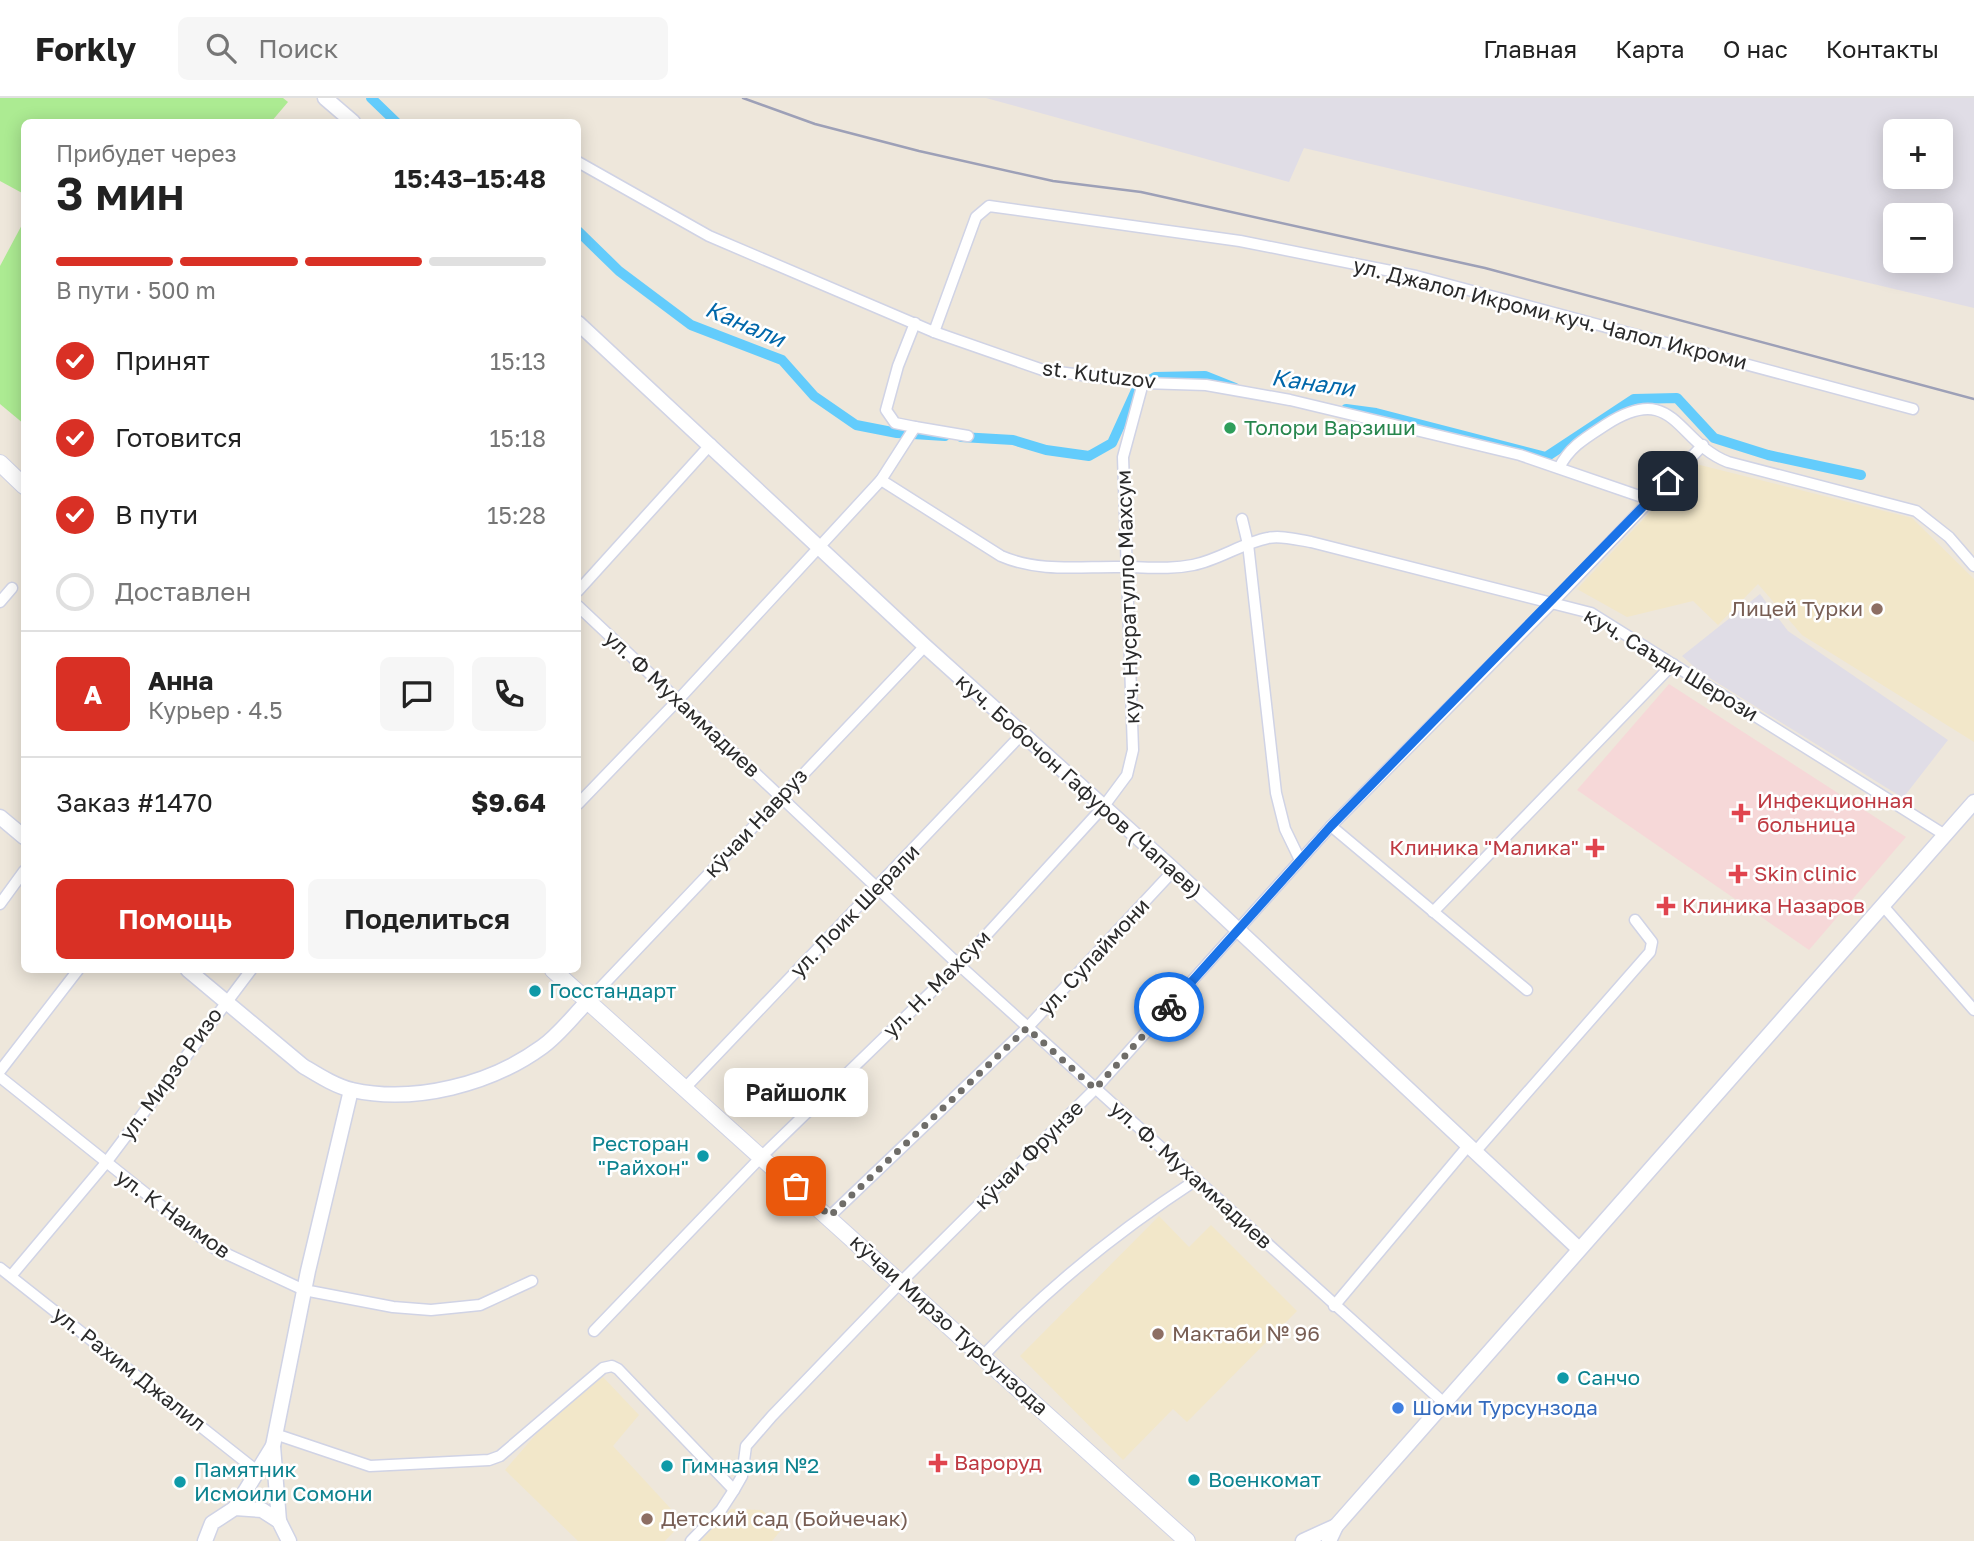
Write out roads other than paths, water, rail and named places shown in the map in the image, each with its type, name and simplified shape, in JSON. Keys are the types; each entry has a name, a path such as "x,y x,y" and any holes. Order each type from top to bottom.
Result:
{"main road":[{"path":"0,463 21,483"},
{"name":"кӯчаи Мирзо Турсунзода","path":"556,973 830,1216 900,1283 1187,1541"}],"street":[{"path":"325,98 350,119"},
{"name":"st. Kutuzov","path":"581,164 702,232 934,332 1043,370 1143,383 1206,385 1290,400 1520,455 1651,500"},
{"name":"ул. Джалол Икроми куч. Чалол Икроми","path":"934,332 976,217 989,206 1240,241 1416,276 1913,409"},
{"path":"915,323 898,366 886,410 895,423 968,436"},
{"name":"куч. Бобочон Гафуров (Чапаев)","path":"581,326 925,646 1174,870 1237,932 1579,1249"},
{"name":"куч. Нусратулло Махсум","path":"1104,806 1127,775 1133,750 1123,457 1143,383"},
{"path":"1559,468 1574,445 1624,413 1644,407 1667,416 1715,457 1728,462 1916,511 1949,537 1974,566"},
{"path":"581,801 881,480 915,427"},
{"path":"581,589 711,444"},
{"name":"кӯчаи Фрунзе","path":"691,1541 721,1510 734,1490 742,1476 746,1446 900,1283 1095,1089 1331,826 1553,602 1703,445"},
{"name":"куч. Саъди Шерози","path":"881,480 1001,556 1018,563 1044,568 1161,569 1192,565 1222,557 1270,537 1311,542 1591,613 1945,835"},
{"path":"1242,519 1248,544 1276,793 1285,829 1300,860"},
{"path":"0,602 12,588"},
{"name":"ул. Ф Мухаммадиев","path":"581,609 782,796 877,889"},
{"name":"кӯчаи Навруз","path":"588,1001 925,646"},
{"path":"1433,912 1673,664"},
{"name":"ул. Лоик Шерали","path":"685,1088 1023,733"},
{"path":"1329,1541 1336,1526 1974,802"},
{"name":"ул. Н. Махсум","path":"594,1331 762,1156 958,965 1104,806"},
{"path":"0,817 21,834"},
{"path":"1331,826 1527,990"},
{"name":"ул. Сулаймони","path":"830,1216 1027,1028 1174,870"},
{"path":"0,904 21,875"},
{"name":"ул. Ф. Мухаммадиев","path":"877,889 1027,1028 1444,1403"},
{"path":"1884,907 1974,1010"},
{"path":"1334,1306 1650,951 1652,942 1634,920"},
{"path":"0,1071 76,973"},
{"path":"192,973 303,1066 351,1090 400,1094 429,1092 468,1083 519,1062 544,1046 588,1001"},
{"name":"ул. Мирзо Ризо","path":"10,1276 105,1164 248,973"},
{"name":"ул. К Наимов","path":"0,1077 105,1164 214,1248 304,1290 393,1307 431,1310 480,1305 532,1281"},
{"path":"289,1541 279,1521 274,1440 304,1290 351,1090"},
{"path":"983,1356 1033,1303 1085,1259 1196,1180"},
{"name":"ул. Рахим Джалил","path":"0,1268 257,1471"},
{"path":"274,1440 370,1466 479,1462 500,1456 603,1368 612,1366 734,1490"},
{"path":"205,1541 212,1523 235,1508 274,1440"},
{"path":"235,1508 262,1510 279,1521"},
{"path":"1303,1541 1336,1526"}],"waterway":[{"name":"Канали","path":"371,98 393,119"},
{"name":"Канали","path":"581,234 619,271 691,325 782,360 814,396 856,425 897,433 945,436"},
{"name":"Канали","path":"961,437 1013,440 1046,450 1089,456 1112,443 1137,388 1155,377 1205,376 1235,388"},
{"name":"Канали","path":"1346,409 1376,413 1546,457 1634,399 1677,398 1714,438 1768,455 1861,475"}],"railway":[{"path":"743,98 815,124 919,151 1053,181 1141,192 1485,268 1974,399"}],"place":[{"name":"Толори Варзиши","path":"1230,428"},
{"name":"Лицей Турки","path":"1877,609"},
{"name":"Инфекционная больница","path":"1741,813"},
{"name":"Клиника \"Малика\"","path":"1595,848"},
{"name":"Skin clinic","path":"1738,874"},
{"name":"Клиника Назаров","path":"1666,906"},
{"name":"Госстандарт","path":"535,991"},
{"name":"Ресторан \"Райхон\"","path":"703,1156"},
{"name":"Райшолк","path":"796,1186"},
{"name":"Мактаби № 96","path":"1158,1334"},
{"name":"Санчо","path":"1563,1378"},
{"name":"Шоми Турсунзода","path":"1398,1408"},
{"name":"Вароруд","path":"938,1463"},
{"name":"Гимназия №2","path":"667,1466"},
{"name":"Военкомат","path":"1194,1480"},
{"name":"Памятник Исмоили Сомони","path":"180,1482"},
{"name":"Детский сад (Бойчечак)","path":"647,1519"}]}
